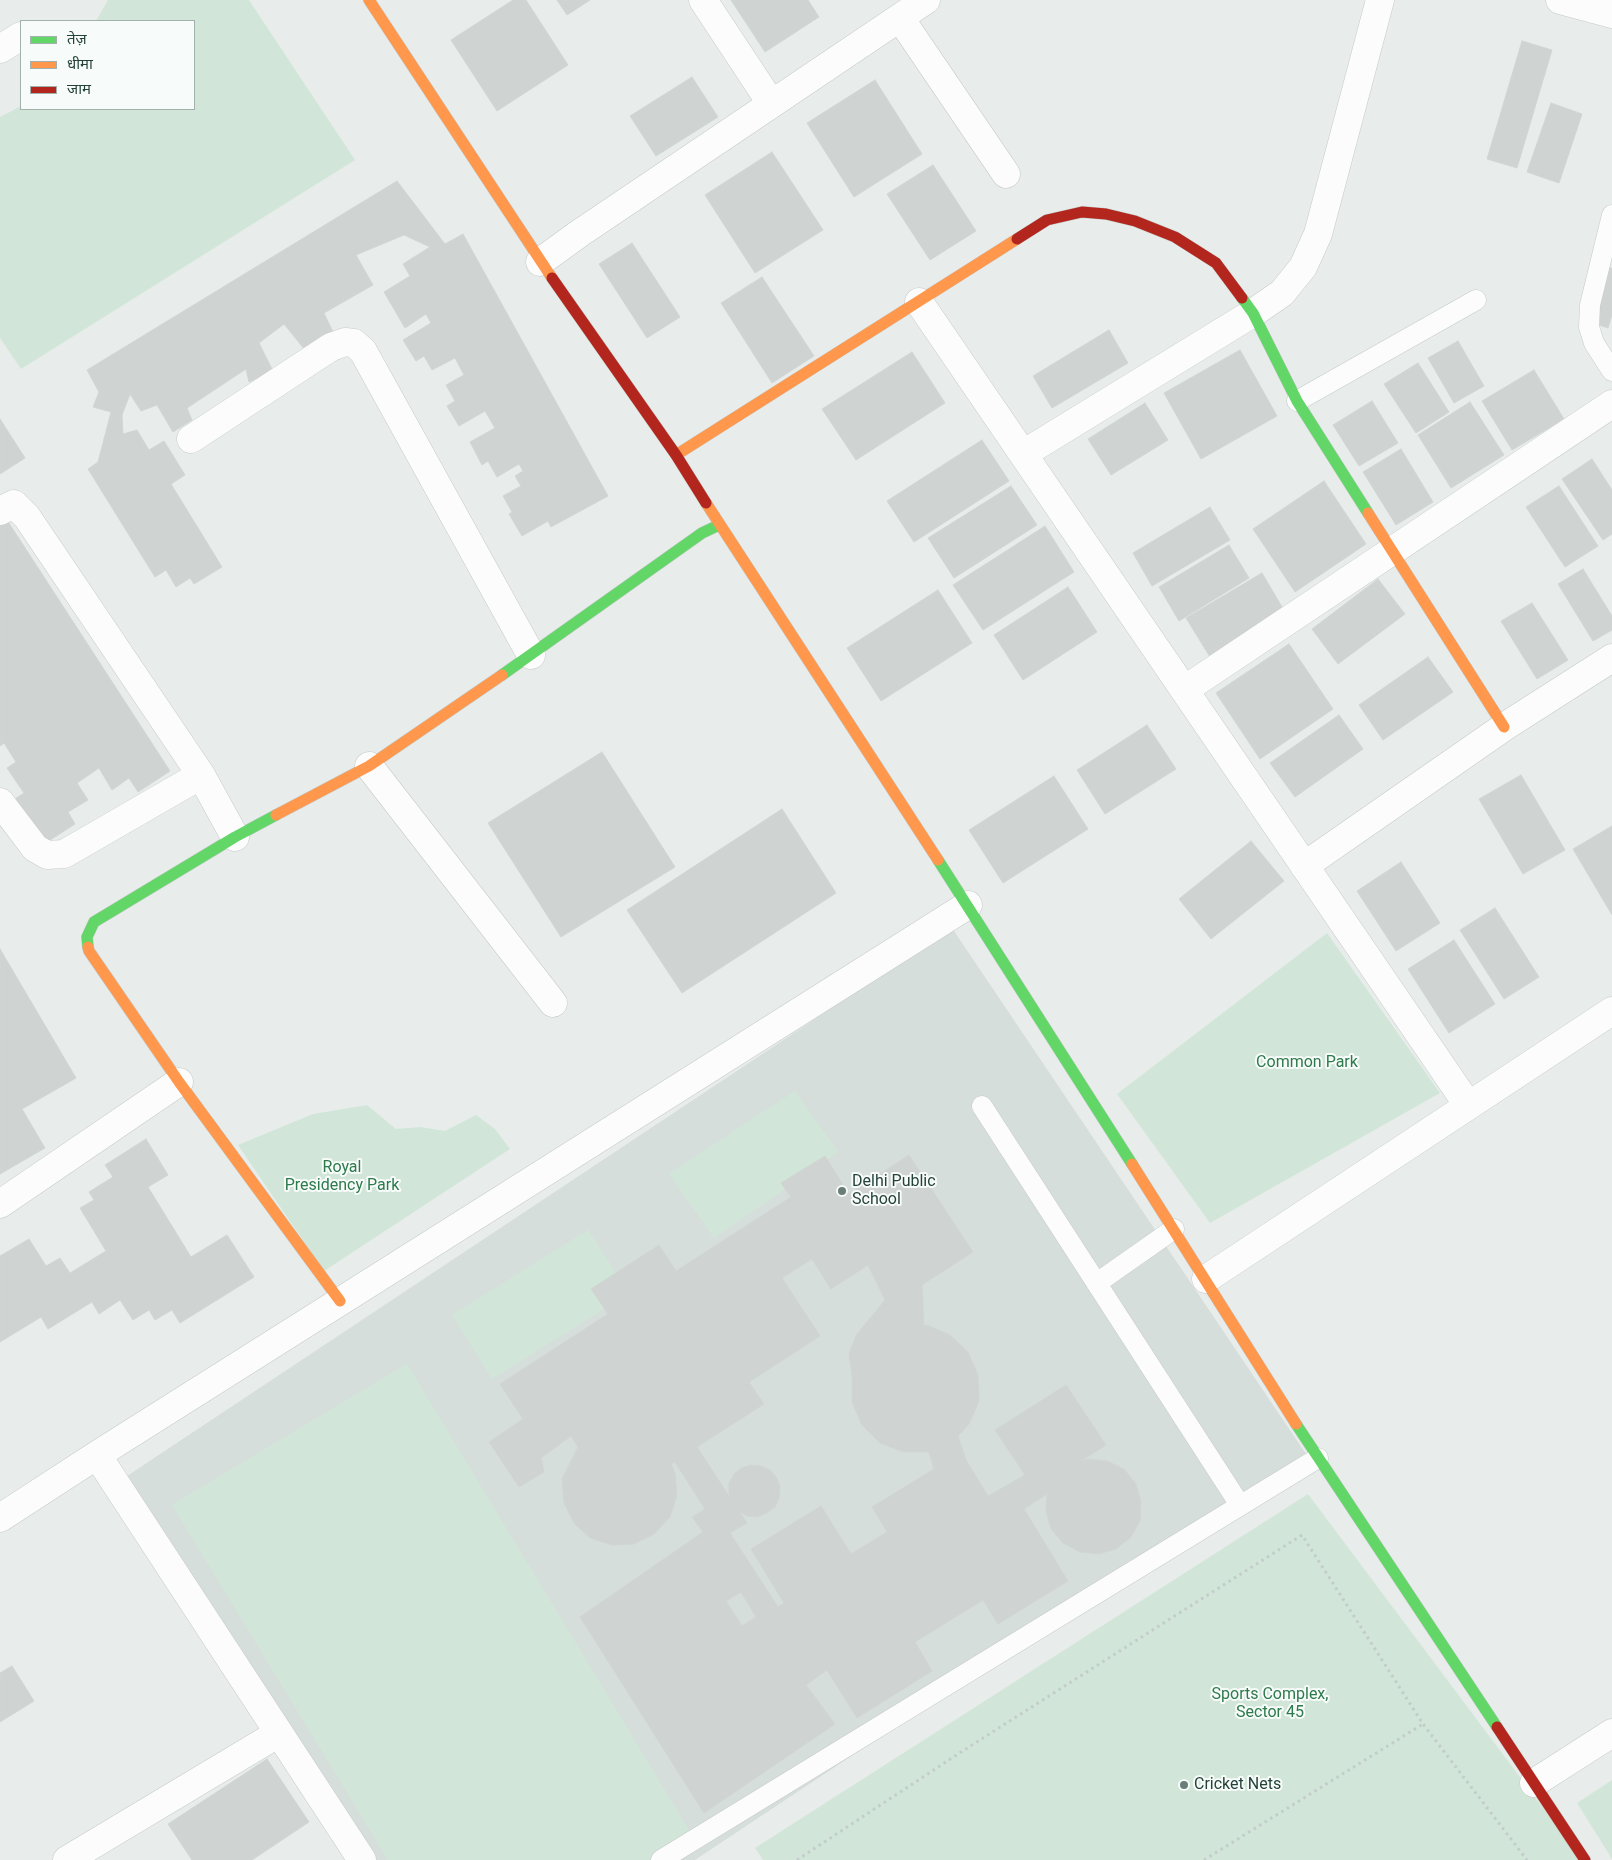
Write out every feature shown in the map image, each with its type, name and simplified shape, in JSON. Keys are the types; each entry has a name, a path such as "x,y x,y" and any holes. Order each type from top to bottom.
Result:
{"street":[{"path":"369,0 540,262 676,455 719,525 968,905 1318,1458 1585,1860"},
{"path":"703,0 772,103"},
{"path":"540,262 580,233 926,0"},
{"path":"1023,454 1254,313 1282,293 1303,267 1318,234 1380,0"},
{"path":"1560,0 1597,7"},
{"path":"900,18 1006,174"},
{"path":"0,49 20,37"},
{"path":"676,455 1047,220 1082,212 1106,214 1136,221 1175,237 1216,262 1254,313 1297,401 1504,727"},
{"path":"919,302 1468,1105"},
{"path":"191,439 331,347 345,342 354,343 363,351 531,655"},
{"path":"1184,690 1612,404"},
{"path":"0,511 14,504 27,517 201,774 235,837"},
{"path":"340,1301 179,1082 89,951 88,937 94,922 235,837 369,766 531,655 702,534 719,525"},
{"path":"1304,866 1504,727 1612,658"},
{"path":"369,766 553,1004"},
{"path":"0,802 35,848 47,855 64,854 201,774"},
{"path":"0,1518 968,905"},
{"path":"1206,1279 1612,1011"},
{"path":"0,1204 179,1082"},
{"path":"97,1455 362,1860"},
{"path":"67,1860 279,1733"},
{"path":"1534,1783 1612,1733"}],"lane":[{"path":"1612,215 1590,304 1589,328 1594,344 1612,370"},
{"path":"1297,401 1476,300"},
{"path":"982,1106 1240,1505"},
{"path":"1097,1283 1174,1229"},
{"path":"661,1860 1318,1458"}],"path":[{"path":"797,1860 961,1752 1302,1535 1423,1724 1527,1860"},
{"path":"1204,1860 1423,1724"}],"shaded area":[{"name":"Delhi Public School","path":"952,928 1306,1454 695,1860 373,1860 118,1482"}],"green space":[{"path":"108,0 249,0 355,160 21,369 0,338 0,117 20,107 20,110 195,110 195,20 97,20"},
{"name":"Common Park","path":"1327,933 1440,1093 1210,1223 1117,1094"},
{"path":"795,1091 838,1152 714,1238 669,1174"},
{"name":"Royal Presidency Park","path":"367,1105 396,1129 420,1127 445,1131 476,1115 495,1129 510,1149 324,1271 238,1145 313,1114"},
{"path":"588,1230 629,1293 492,1379 452,1315"},
{"path":"407,1364 695,1840 662,1860 388,1860 172,1505"},
{"name":"Sports Complex, Sector 45","path":"1308,1494 1582,1860 763,1860 755,1848"},
{"path":"1612,1780 1612,1859 1577,1803"}],"building":[{"path":"513,0 526,0 568,65 497,111 451,40"},
{"path":"557,0 590,0 567,15"},
{"path":"731,0 808,0 819,17 765,52"},
{"path":"1522,41 1552,50 1517,168 1487,159"},
{"path":"692,77 718,117 656,156 630,116"},
{"path":"875,80 922,154 854,197 807,123"},
{"path":"1551,103 1582,114 1559,183 1527,172"},
{"path":"772,152 823,230 755,273 705,195"},
{"path":"933,165 976,231 930,260 887,194"},
{"path":"397,181 445,244 463,234 608,496 551,527 548,521 522,536 509,514 512,512 503,496 521,486 515,476 523,471 519,464 497,477 488,461 482,465 470,442 495,428 485,411 459,426 447,406 455,401 446,385 464,375 455,358 432,370 424,356 416,361 403,340 431,323 426,314 405,328 384,292 410,276 403,264 430,247 404,235 356,255 373,285 324,313 334,334 305,350 284,324 259,343 273,371 249,382 246,369 187,408 192,420 173,432 157,405 141,411 130,394 122,415 123,434 137,430 149,450 164,441 185,475 171,484 222,567 194,584 190,578 176,587 166,570 155,577 88,469 98,462 111,412 93,407 99,392 87,370"},
{"path":"632,243 680,317 647,338 599,264"},
{"path":"1610,268 1612,268 1612,315 1608,328 1593,323"},
{"path":"762,277 814,356 772,383 721,303"},
{"path":"1109,330 1128,363 1052,408 1033,376"},
{"path":"1458,341 1484,386 1454,403 1428,358"},
{"path":"1240,350 1277,416 1201,459 1164,393"},
{"path":"912,352 945,403 856,460 822,409"},
{"path":"1418,363 1449,412 1416,433 1384,384"},
{"path":"1534,370 1564,419 1512,450 1482,401"},
{"path":"1372,401 1398,443 1359,466 1333,425"},
{"path":"1470,402 1504,455 1451,488 1418,435"},
{"path":"1145,403 1168,440 1111,475 1088,439"},
{"path":"0,419 25,458 0,474"},
{"path":"982,440 1009,481 914,542 887,501"},
{"path":"1401,449 1433,502 1396,525 1363,472"},
{"path":"1592,459 1612,490 1612,534 1603,540 1562,479"},
{"path":"1324,481 1366,544 1295,592 1253,529"},
{"path":"1011,486 1037,525 954,578 928,538"},
{"path":"1559,486 1598,546 1565,567 1526,507"},
{"path":"1210,507 1230,540 1152,586 1133,553"},
{"path":"5,517 170,771 138,792 129,778 112,790 99,768 77,783 88,800 68,812 75,824 44,844 15,799 24,793 7,768 16,762 4,743 0,746 0,520"},
{"path":"1045,526 1074,572 983,630 953,585"},
{"path":"1229,545 1249,578 1179,621 1159,587"},
{"path":"1583,569 1612,616 1612,630 1593,641 1558,584"},
{"path":"1262,573 1285,612 1210,657 1186,618"},
{"path":"1378,579 1405,614 1338,664 1312,629"},
{"path":"1068,587 1097,632 1023,680 994,635"},
{"path":"938,590 972,643 881,701 847,648"},
{"path":"1532,603 1568,660 1537,679 1501,621"},
{"path":"1289,644 1333,709 1260,759 1216,693"},
{"path":"1428,657 1453,692 1383,740 1359,705"},
{"path":"1339,715 1363,749 1295,797 1270,763"},
{"path":"1147,725 1176,769 1105,814 1077,770"},
{"path":"602,752 675,867 561,937 488,823"},
{"path":"1521,775 1565,850 1523,874 1479,799"},
{"path":"1054,776 1088,829 1003,883 969,830"},
{"path":"782,809 836,893 682,993 627,910"},
{"path":"1612,826 1612,915 1573,849"},
{"path":"1251,841 1284,881 1211,939 1179,899"},
{"path":"1401,862 1440,923 1396,951 1357,891"},
{"path":"1495,908 1539,977 1504,999 1460,930"},
{"path":"1454,940 1495,1004 1449,1033 1408,969"},
{"path":"0,949 76,1078 22,1109 45,1148 0,1174"},
{"path":"146,1139 168,1175 148,1187 191,1257 227,1235 254,1277 180,1323 172,1310 155,1320 149,1310 133,1320 120,1300 99,1314 92,1302 48,1329 41,1317 0,1342 0,1256 29,1239 46,1266 60,1258 70,1273 106,1251 80,1208 94,1200 89,1192 113,1177 105,1165"},
{"path":"909,1155 973,1252 922,1285 924,1326 927,1325 950,1335 968,1352 978,1375 979,1401 969,1424 958,1436 966,1460 988,1496 1025,1475 995,1430 1066,1385 1106,1445 1081,1461 1089,1459 1107,1461 1124,1469 1136,1484 1141,1502 1140,1521 1131,1537 1116,1549 1098,1554 1080,1552 1063,1543 1051,1529 1046,1511 1047,1494 1024,1509 1068,1581 998,1624 983,1600 915,1642 932,1671 857,1718 827,1670 806,1685 835,1724 704,1813 580,1617 703,1532 692,1517 705,1509 675,1462 671,1464 675,1473 677,1495 670,1517 654,1534 634,1544 612,1545 590,1538 574,1523 564,1503 562,1479 578,1447 571,1436 541,1458 544,1472 519,1487 489,1442 523,1419 500,1384 608,1314 591,1289 659,1245 676,1271 791,1197 781,1183 825,1156 849,1194","holes":["812,1259 831,1289 868,1265 885,1300 857,1334 849,1353 852,1377 852,1402 862,1425 880,1443 904,1452 929,1452 934,1469 872,1507 887,1532 851,1554 821,1506 751,1549 784,1603 778,1607 730,1533 747,1523 739,1511 747,1516 757,1517 775,1507 779,1498 780,1487 777,1478 770,1470 761,1466 751,1465 741,1468 734,1474 729,1483 729,1496 697,1447 764,1404 749,1382 820,1336 782,1278","741,1592 756,1617 742,1626 726,1601"]},
{"path":"12,1666 34,1701 0,1722 0,1673"},
{"path":"267,1759 309,1822 252,1860 192,1860 168,1824"}],"traffic: fast":[{"path":"1242,298 1253,313 1297,401 1368,513"},
{"path":"502,675 702,533 719,525"},
{"path":"88,947 87,937 94,922 235,837 276,815"},
{"path":"938,860 1132,1164"},
{"path":"1296,1424 1497,1727"}],"traffic: slow":[{"path":"369,0 552,278"},
{"path":"676,455 1017,239"},
{"path":"706,503 938,860"},
{"path":"1368,513 1504,727"},
{"path":"276,815 369,766 502,675"},
{"path":"88,947 179,1082 340,1301"},
{"path":"1132,1164 1296,1424"}],"traffic: jam":[{"path":"1017,239 1047,220 1082,212 1106,214 1135,221 1175,237 1216,263 1242,298"},
{"path":"552,278 676,455 706,503"},
{"path":"1497,1727 1585,1860"}],"place":[{"name":"Delhi Public School","path":"842,1191"},
{"name":"Cricket Nets","path":"1184,1785"}]}
